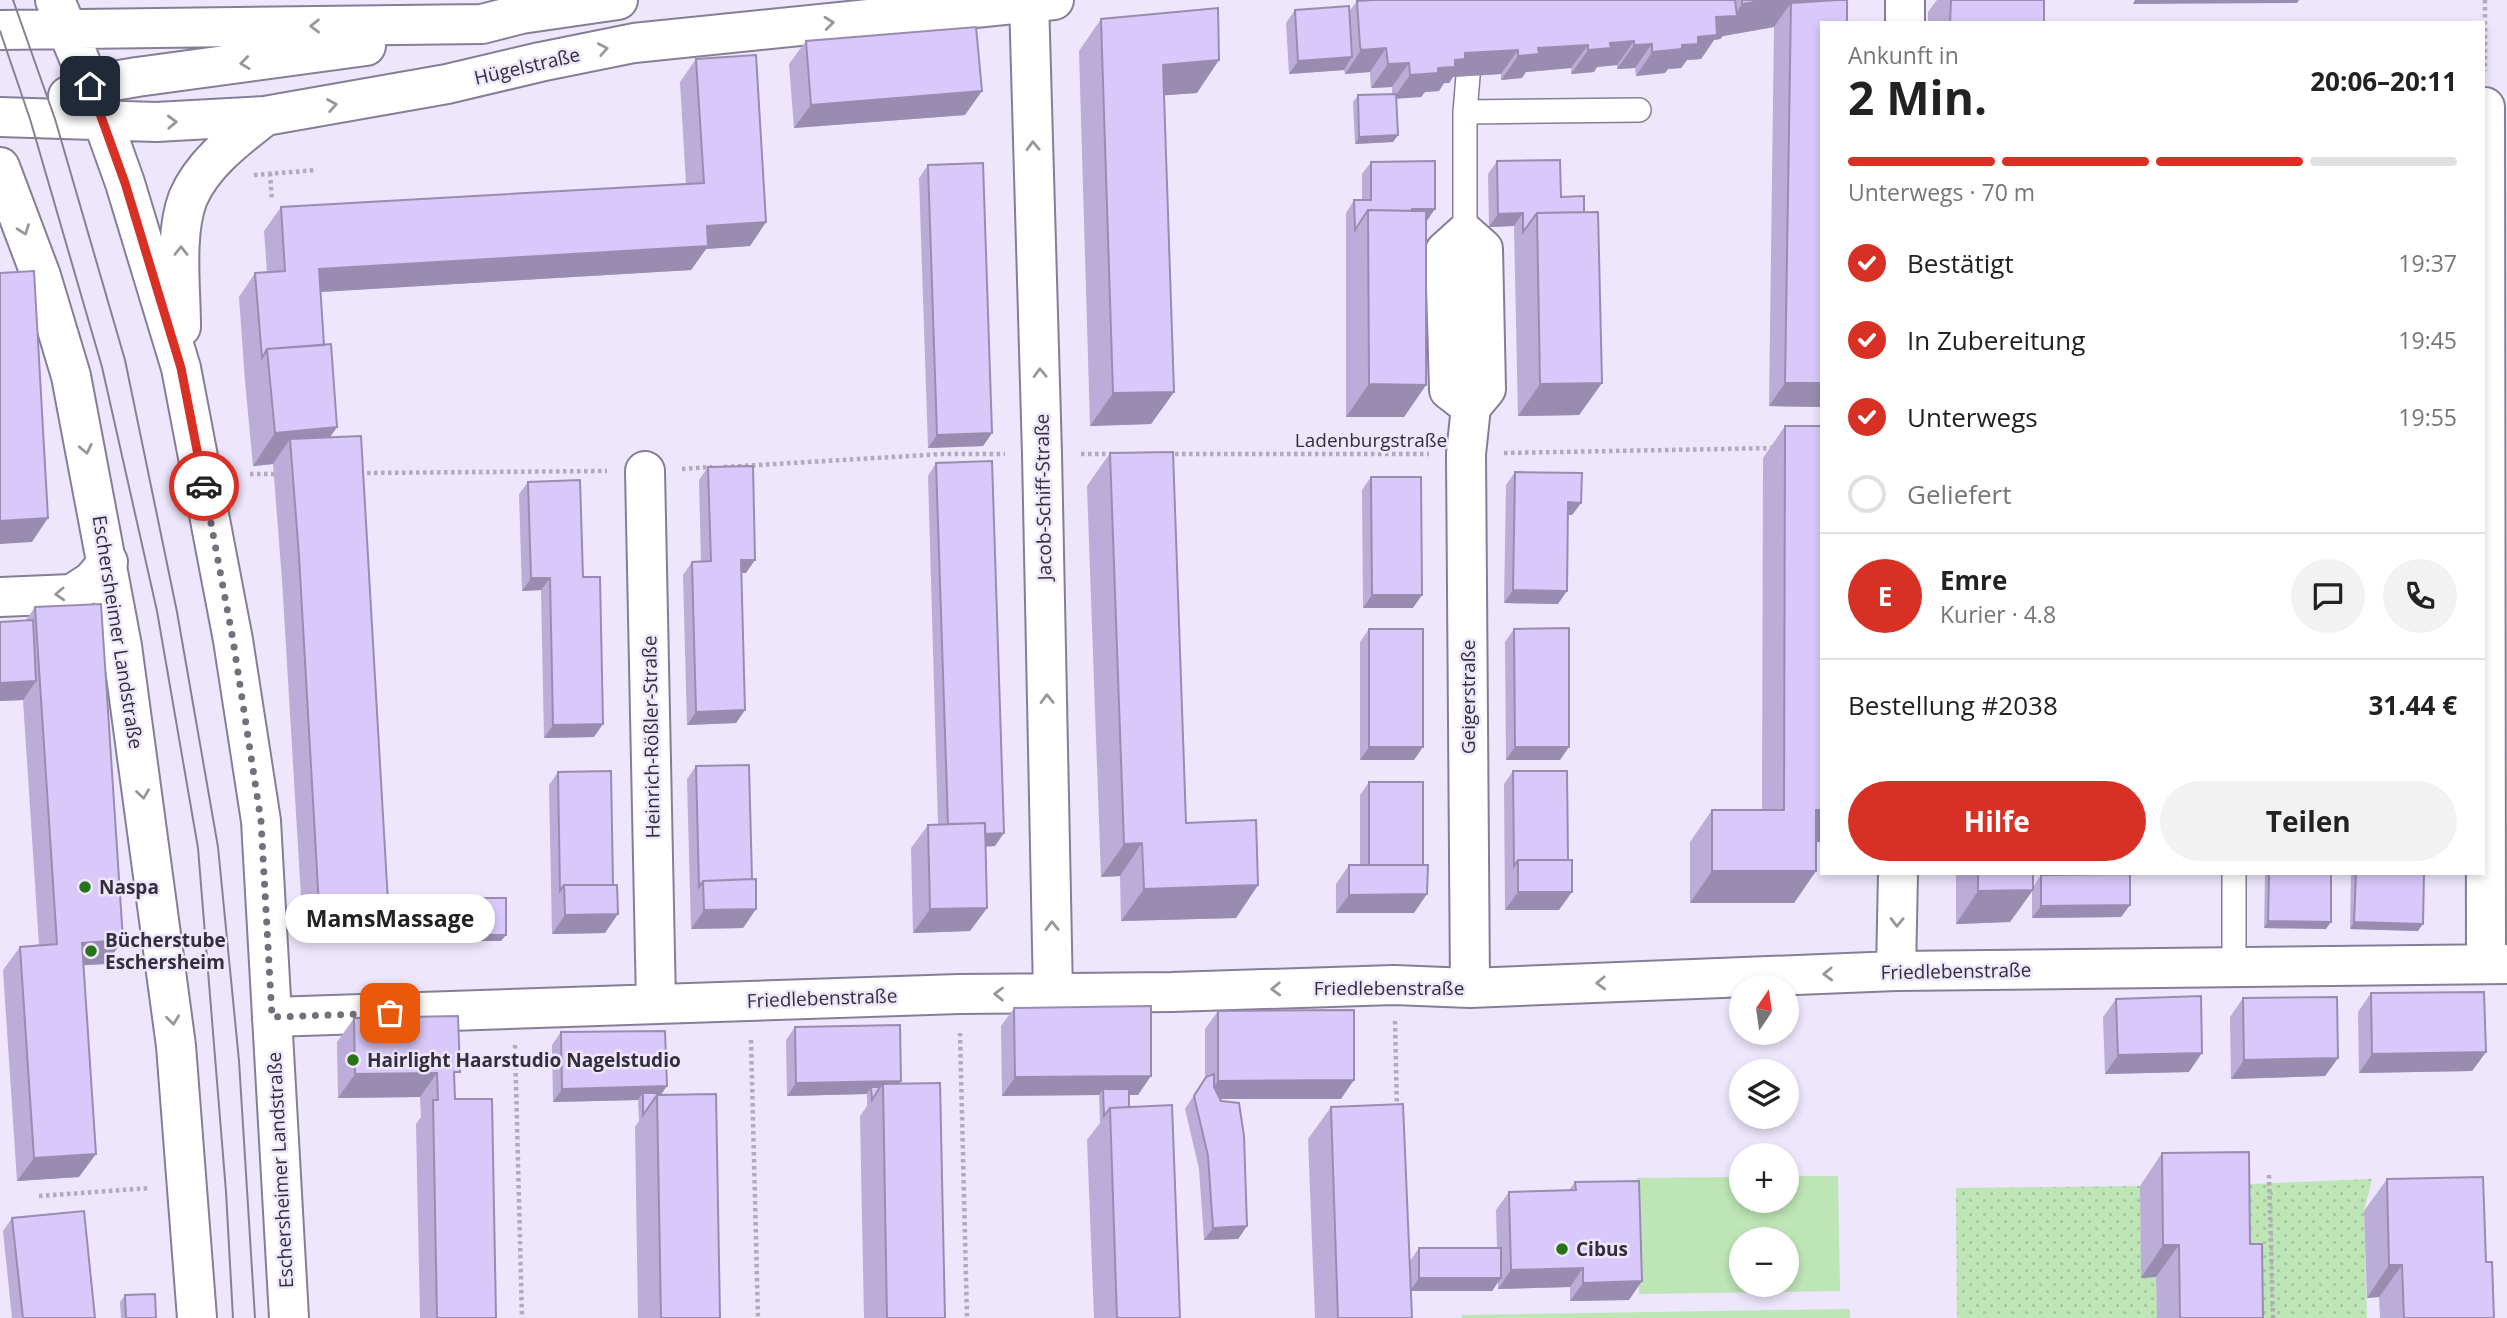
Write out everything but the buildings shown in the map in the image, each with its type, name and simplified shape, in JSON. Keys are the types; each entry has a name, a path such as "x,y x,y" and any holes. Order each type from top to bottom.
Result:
{"street":[{"path":"1905,0 1905,21"},
{"path":"2,172 21,134 17,118 90,86 137,77 399,41 521,14 601,1"},
{"name":"Hügelstraße","path":"17,118 170,122 265,116 447,84 634,43 1037,1"},
{"name":"Jacob-Schiff-Straße","path":"1037,1 1042,454 1053,994"},
{"path":"0,30 61,15 482,24"},
{"name":"Eschersheimer Landstraße","path":"61,15 125,183 181,368 233,640 261,821 289,1318"},
{"path":"2485,107 2496,964"},
{"path":"181,368 181,237 188,198 226,146 265,116"},
{"name":"Eschersheimer Landstraße","path":"2,172 41,276 71,376 108,562 129,694 176,1045 197,1318"},
{"name":"Geigerstraße","path":"1465,233 1483,249 1486,389 1471,407 1466,454 1470,988"},
{"name":"Heinrich-Rößler-Straße","path":"645,471 656,1003"},
{"path":"0,597 72,594 92,581 108,562"},
{"path":"1896,971 1898,875"},
{"name":"Friedlebenstraße","path":"272,1017 959,993 1053,994 1394,985 1470,988 1896,971 2496,964"}],"lane":[{"path":"1465,233 1465,112 1468,76"},
{"path":"1465,112 1639,110"},
{"path":"2234,875 2234,968"}],"path":[{"path":"2485,0 2485,107"},
{"path":"247,175 317,170"},
{"path":"270,173 272,201"},
{"name":"Ladenburgstraße","path":"1165,454 1466,454 1781,448"},
{"path":"919,457 943,454 1124,454"},
{"path":"355,473 364,473"},
{"path":"250,474 274,474"},
{"path":"1394,985 1398,1124"},
{"path":"959,993 967,1318"},
{"path":"750,1001 758,1318"},
{"path":"514,1009 522,1318"},
{"path":"2269,1175 2273,1318"},
{"path":"39,1196 153,1187"}],"green space":[{"path":"1799,1176 1838,1176 1840,1291 1799,1292 1799,1227 1729,1227 1729,1293 1639,1294 1637,1178 1729,1177 1729,1213 1799,1213"},
{"path":"2372,1179 2364,1211 2367,1318 2240,1318 2226,1185"},
{"path":"2140,1186 2141,1277 2156,1277 2157,1318 1957,1318 1956,1188"},
{"path":"1850,1309 1850,1318 1462,1318 1462,1315"}],"tram line":[{"path":"13,0 55,119 125,360 177,612 218,847 239,1061 255,1318"},
{"path":"0,31 30,119 102,367 157,611 198,848 226,1192 233,1318"}],"way so far":[{"path":"204,486 233,640 261,821 272,1017 390,1013"}],"place":[{"name":"Naspa","path":"85,887"},
{"name":"Bücherstube Eschersheim","path":"91,951"},
{"name":"MamsMassage","path":"390,1013"},
{"name":"Hairlight Haarstudio Nagelstudio","path":"353,1060"},
{"name":"Cibus","path":"1562,1249"}],"route":[{"path":"90,86 125,183 181,368 204,486"}]}
